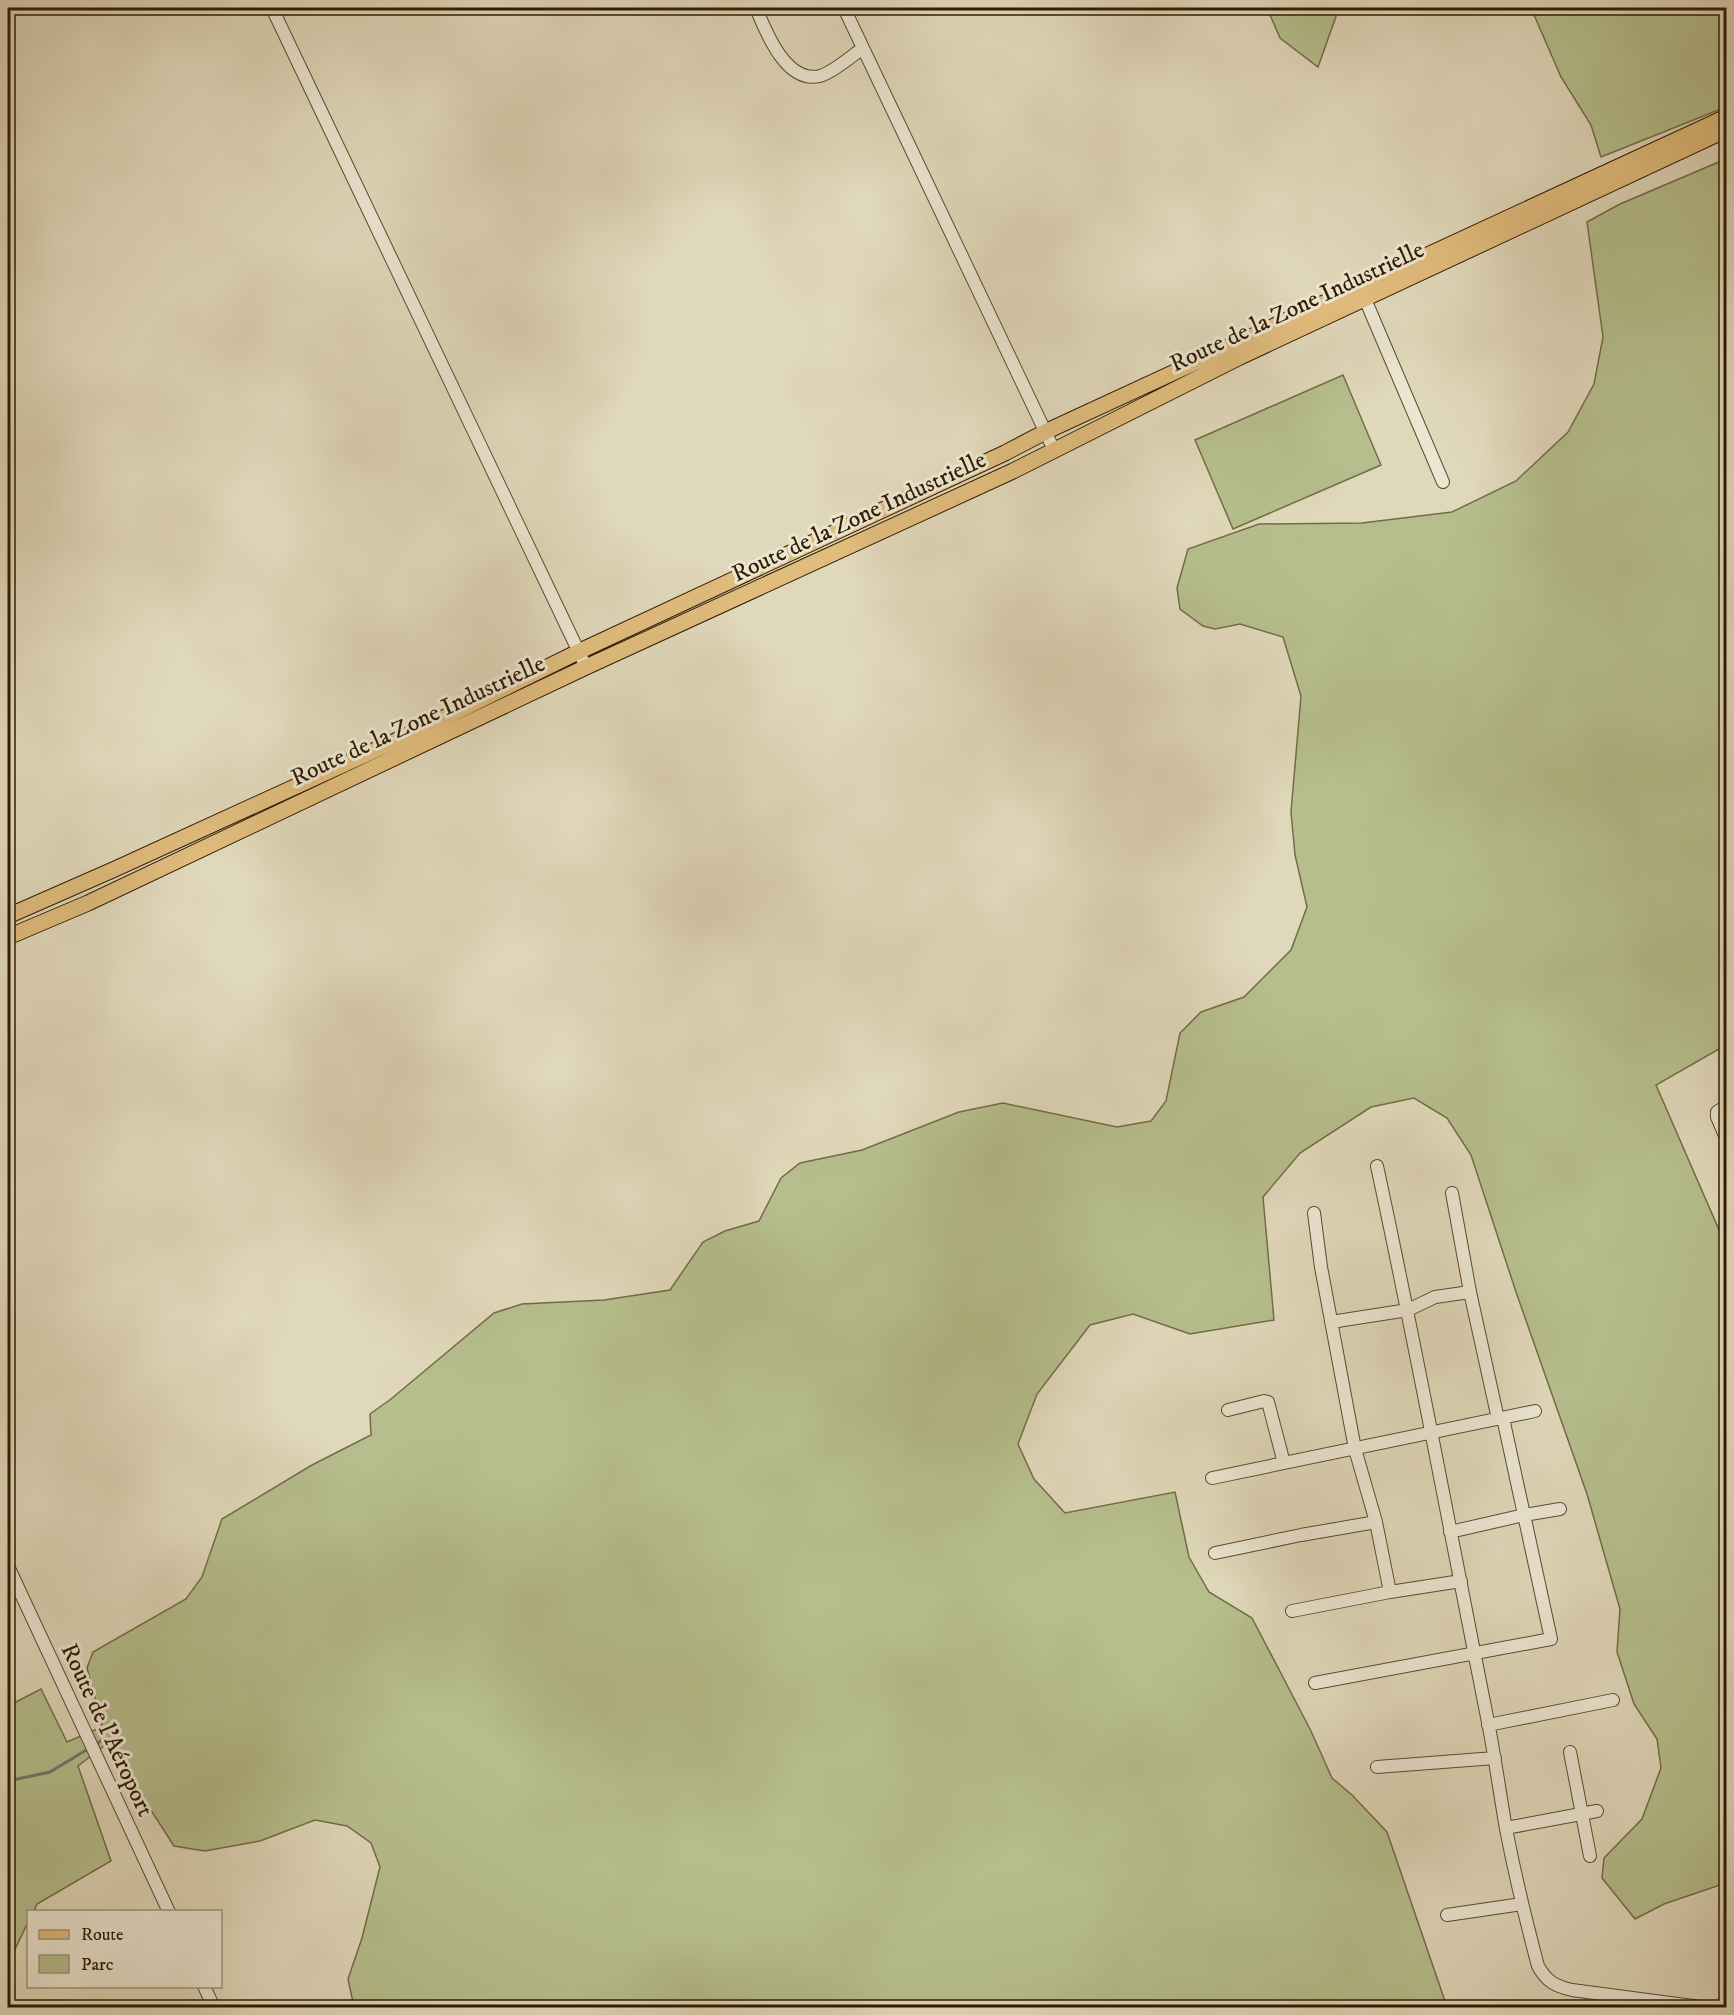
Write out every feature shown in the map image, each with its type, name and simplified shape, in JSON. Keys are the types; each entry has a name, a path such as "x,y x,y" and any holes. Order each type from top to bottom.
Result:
{"main road":[{"name":"Route de la Zone Industrielle","path":"8,916 417,731 1046,432 1726,117"},
{"name":"Route de la Zone Industrielle","path":"8,937 88,903 586,667 992,481 1240,357 1726,130"}],"street":[{"path":"272,8 586,667"},
{"path":"756,8 782,60 805,76 821,76 863,48"},
{"path":"844,8 1054,450"},
{"path":"1365,299 1443,482"},
{"path":"1726,1106 1718,1112 1717,1117 1726,1138"},
{"path":"1377,1166 1408,1310 1461,1581 1506,1828 1538,1966 1544,1977 1555,1986 1668,2005 1708,2007"},
{"path":"1315,1683 1551,1639 1524,1515 1470,1292 1452,1193"},
{"path":"1314,1213 1321,1267 1355,1449 1376,1522 1390,1592"},
{"path":"1331,1322 1408,1310 1435,1297 1470,1292"},
{"path":"1228,1410 1268,1402 1284,1463"},
{"path":"1212,1478 1535,1411"},
{"path":"1450,1532 1560,1509"},
{"path":"1215,1553 1376,1522"},
{"name":"Route de l'Aéroport","path":"8,1566 169,1910"},
{"path":"1292,1611 1461,1581"},
{"path":"1488,1725 1613,1700"},
{"path":"1570,1752 1590,1856"},
{"path":"1377,1767 1495,1758"},
{"path":"1506,1828 1597,1811"},
{"path":"1447,1915 1522,1904"},
{"path":"205,1988 214,2007"}],"green space":[{"path":"1267,8 1339,8 1318,67 1280,38"},
{"path":"1531,8 1726,8 1726,107 1601,157 1591,125 1561,77"},
{"path":"1726,159 1726,1045 1656,1085 1726,1246 1726,1883 1664,1904 1635,1919 1602,1878 1604,1858 1642,1819 1661,1768 1657,1739 1634,1704 1617,1652 1620,1609 1587,1494 1471,1155 1447,1118 1414,1098 1371,1107 1300,1153 1263,1197 1274,1320 1190,1334 1133,1314 1090,1325 1037,1394 1018,1444 1034,1479 1065,1513 1175,1492 1189,1557 1209,1592 1252,1618 1311,1731 1332,1778 1352,1795 1387,1832 1447,2007 354,2007 348,1979 362,1938 380,1867 371,1843 347,1826 315,1820 260,1841 205,1851 174,1846 111,1748 104,1746 78,1766 111,1861 37,1904 34,1910 27,1910 27,1924 8,1964 8,1706 41,1689 67,1742 97,1729 102,1724 87,1668 93,1652 186,1599 202,1577 222,1519 312,1465 371,1435 370,1414 494,1313 522,1304 604,1300 670,1290 703,1242 725,1231 759,1221 781,1178 800,1163 862,1150 959,1112 1003,1103 1117,1127 1151,1121 1166,1101 1180,1033 1201,1012 1244,997 1291,950 1307,907 1295,855 1291,812 1301,696 1283,637 1240,624 1215,629 1203,626 1180,609 1177,588 1188,549 1259,524 1362,523 1452,512 1516,481 1568,432 1594,384 1603,337 1587,222 1620,204"},
{"path":"1343,375 1381,465 1233,529 1195,440"}],"waterway":[{"path":"94,1745 101,1741"},
{"path":"8,1781 50,1772 88,1749"}]}
